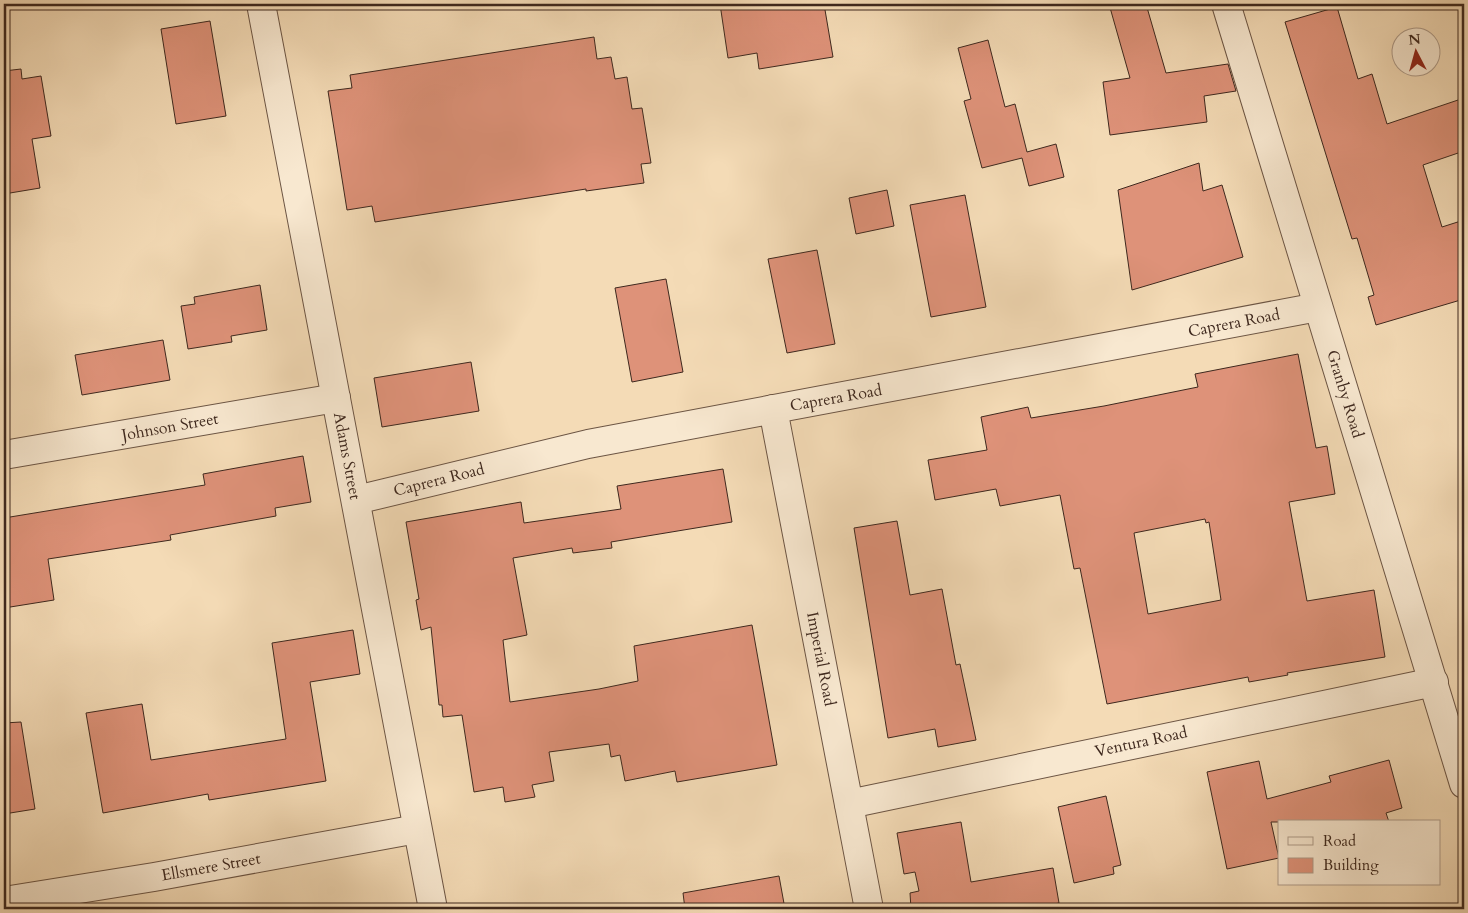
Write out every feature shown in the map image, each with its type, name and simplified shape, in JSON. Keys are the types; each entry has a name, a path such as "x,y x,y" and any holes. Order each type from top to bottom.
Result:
{"street":[{"name":"Adams Street","path":"261,4 433,909"},
{"name":"Granby Road","path":"1226,4 1464,784"},
{"name":"Caprera Road","path":"356,500 588,444 1318,307"},
{"name":"Johnson Street","path":"4,455 336,398"},
{"name":"Imperial Road","path":"773,409 869,909"},
{"name":"Ventura Road","path":"849,804 1434,682"},
{"name":"Ellsmere Street","path":"4,901 154,877 417,829"}],"building":[{"path":"720,4 789,4 790,9 824,4 833,57 759,69 757,53 728,58"},
{"path":"1109,4 1146,4 1166,73 1228,64 1236,91 1204,96 1207,122 1110,135 1103,82 1130,78"},
{"path":"1337,7 1358,79 1372,74 1387,124 1464,98 1464,151 1423,165 1442,227 1464,220 1464,299 1376,325 1368,297 1374,295 1357,238 1352,239 1285,22"},
{"path":"210,21 226,116 176,124 161,29"},
{"path":"594,37 597,59 611,57 615,79 627,77 632,109 642,108 651,163 641,164 644,183 586,191 586,189 375,222 372,206 347,210 328,91 352,88 350,75"},
{"path":"988,40 1005,107 1015,104 1027,152 1056,144 1064,177 1029,186 1022,158 982,168 964,101 971,99 958,48"},
{"path":"21,69 22,79 41,76 51,136 32,139 40,188 4,194 4,71"},
{"path":"1199,163 1203,191 1222,185 1243,257 1132,290 1118,190"},
{"path":"887,190 894,226 856,234 849,198"},
{"path":"965,195 986,307 931,317 910,205"},
{"path":"817,250 835,344 787,353 768,259"},
{"path":"666,279 683,372 632,382 615,288"},
{"path":"260,285 267,330 231,336 232,342 188,349 181,306 195,304 194,297"},
{"path":"163,340 170,380 82,395 75,355"},
{"path":"1298,354 1316,448 1327,446 1335,494 1289,502 1307,601 1374,590 1385,657 1287,673 1288,675 1249,682 1248,677 1107,704 1080,568 1074,569 1060,495 1000,506 996,489 935,500 928,460 987,450 981,417 1028,407 1031,418 1104,406 1198,387 1195,374","holes":["1205,519 1206,523 1209,522 1221,600 1148,614 1134,533"]},
{"path":"471,362 479,411 382,427 374,378"},
{"path":"303,456 311,502 275,508 276,516 170,535 171,540 48,559 54,600 4,608 4,518 205,485 203,474"},
{"path":"723,469 732,522 611,542 612,548 573,553 572,548 513,558 527,635 503,640 510,702 599,689 638,681 634,646 752,625 777,765 677,782 675,771 625,781 620,755 611,757 609,744 549,752 554,781 532,785 535,797 505,802 503,787 474,792 462,715 443,717 442,705 439,705 431,627 421,630 416,600 419,599 406,522 521,502 524,523 621,509 617,486"},
{"path":"897,521 910,595 942,589 956,665 960,664 976,740 938,747 935,729 888,738 854,528"},
{"path":"353,630 360,674 310,682 326,781 209,800 208,794 103,813 86,713 142,704 151,760 286,739 272,643"},
{"path":"21,722 35,809 4,814 4,723"},
{"path":"1389,760 1402,808 1386,813 1388,820 1278,820 1278,822 1271,822 1278,858 1227,869 1207,772 1259,761 1267,799 1331,782 1329,776"},
{"path":"1106,796 1121,865 1113,867 1114,874 1074,883 1058,807"},
{"path":"961,822 971,882 1053,868 1059,903 1028,909 911,909 910,893 919,891 915,872 904,874 897,833"},
{"path":"779,876 785,909 685,909 683,893"}]}
